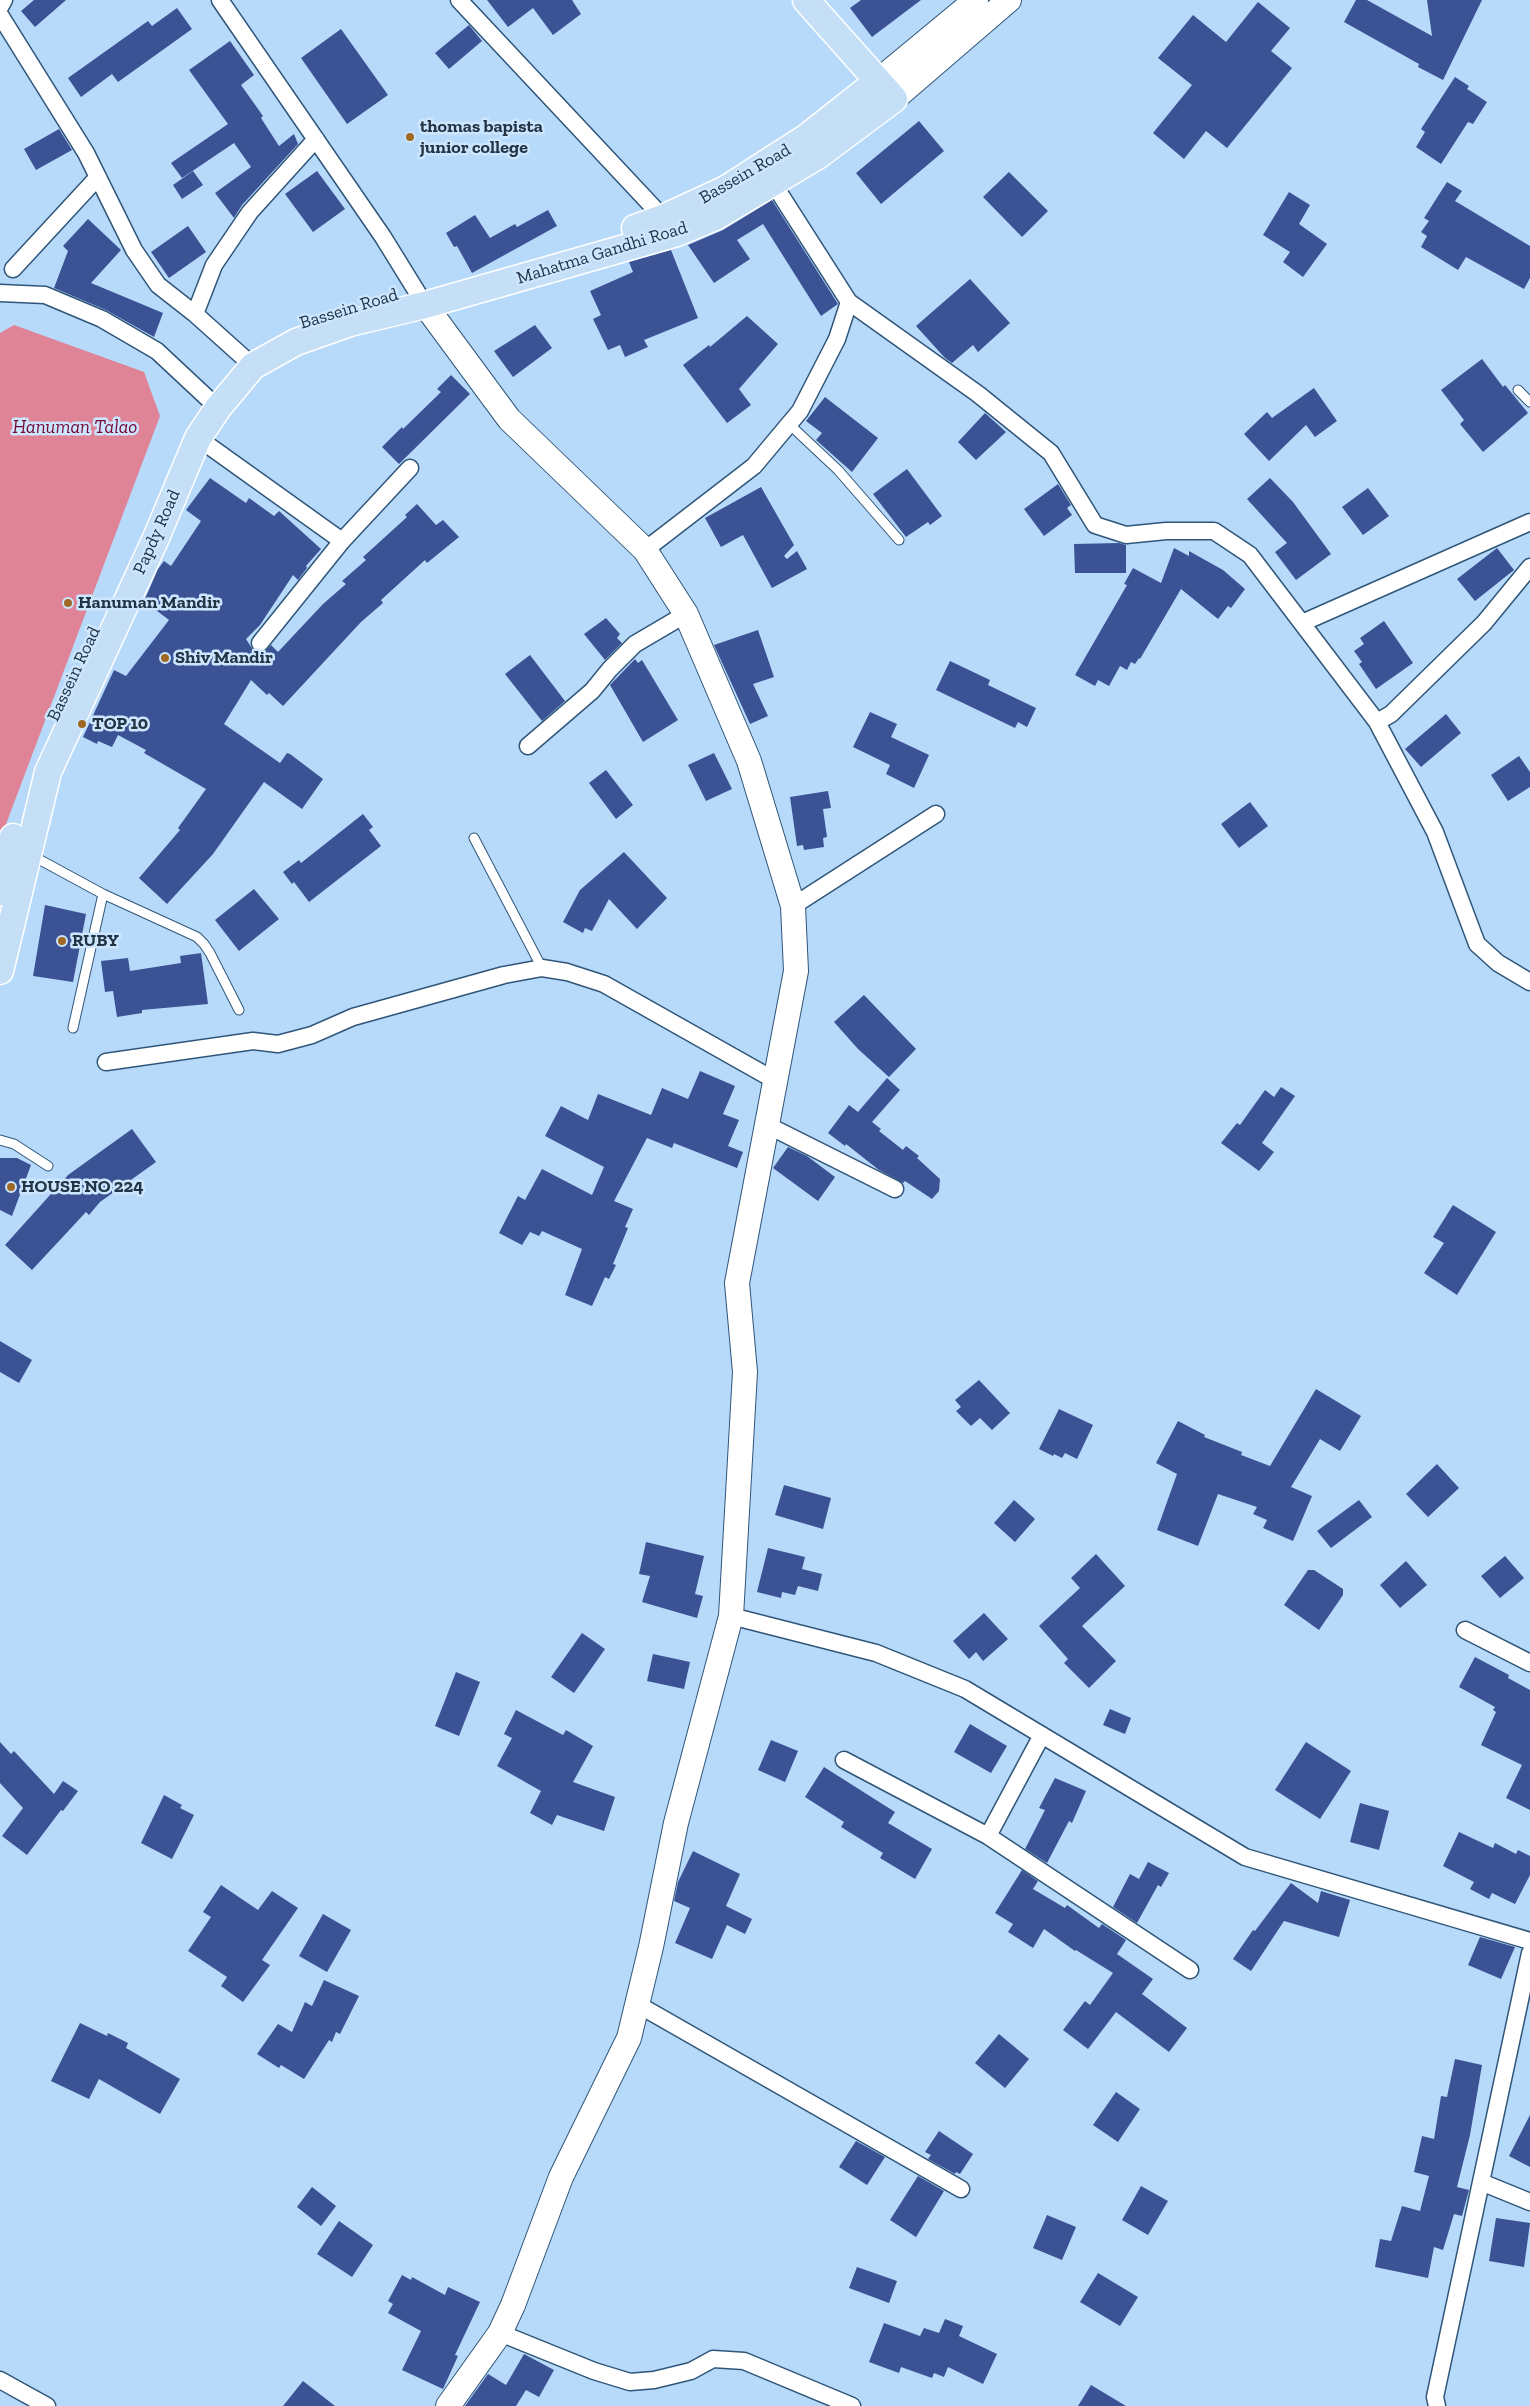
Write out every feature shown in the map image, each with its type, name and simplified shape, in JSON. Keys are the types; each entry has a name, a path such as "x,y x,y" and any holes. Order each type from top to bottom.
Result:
{"main road":[{"path":"806,0 886,90"},
{"name":"Bassein Road","path":"886,90 976,0"},
{"name":"Bassein Road","path":"670,226 807,137 886,90 1009,0"},
{"name":"Mahatma Gandhi Road","path":"420,298 670,226 715,217 819,155 886,90"},
{"path":"420,298 509,419 645,550 686,614 749,761 793,906 796,971 737,1284 745,1372 730,1616 676,1823 651,1947 629,2038 561,2177 500,2333 448,2406"},
{"name":"Papdy Road","path":"0,971 48,772 156,538 211,402 247,361 420,298"},
{"name":"Bassein Road","path":"0,892 38,751 185,429 211,402"}],"street":[{"path":"0,8 4,0"},
{"path":"220,0 383,238 420,298"},
{"path":"459,0 670,226"},
{"path":"0,15 86,153 134,250 158,285 195,314 247,361"},
{"path":"195,314 214,265 250,212 316,139"},
{"path":"13,270 98,178"},
{"path":"773,183 850,302 978,394 1051,453 1095,525 1126,535 1166,531 1214,530 1250,555 1377,722 1435,832 1477,944 1498,963 1530,982"},
{"path":"0,293 45,295 102,319 157,351 211,402"},
{"path":"645,550 754,466 800,411 837,339 850,302"},
{"path":"198,438 342,541"},
{"path":"260,643 342,541 410,468"},
{"path":"1302,623 1530,522"},
{"path":"1377,722 1391,714 1484,623 1530,567"},
{"path":"528,746 592,691 610,668 635,644 686,614"},
{"path":"793,906 936,814"},
{"path":"106,1062 253,1042 278,1044 312,1035 353,1017 504,975 542,968 567,972 604,984 776,1081"},
{"path":"767,1124 895,1189"},
{"path":"730,1616 876,1653 965,1689 1245,1857 1530,1941"},
{"path":"1465,1630 1530,1663"},
{"path":"988,1836 1042,1735"},
{"path":"844,1760 988,1836 1190,1970"},
{"path":"1437,2406 1435,2397 1530,1953"},
{"path":"637,2004 960,2189"},
{"path":"1481,2182 1530,2202"},
{"path":"500,2333 594,2371 630,2382 654,2380 691,2371 713,2359 744,2361 852,2406"},
{"path":"0,2380 47,2406"}],"lane":[{"path":"1518,390 1530,402"},
{"path":"789,424 838,470 899,540"},
{"path":"474,838 542,968"},
{"path":"28,854 103,894 196,937 204,944 239,1010"},
{"path":"73,1028 103,894"},
{"path":"0,1140 14,1144 48,1166"}],"water":[{"name":"Hanuman Talao","path":"14,325 144,372 160,416 0,840 0,333"}],"building":[{"path":"34,0 66,0 35,27 21,11"},
{"path":"487,0 572,0 581,14 553,35 533,8 508,27"},
{"path":"861,0 921,0 872,37 850,8"},
{"path":"1356,0 1367,0 1432,36 1427,0 1482,0 1443,80 1418,67 1419,64 1344,22"},
{"path":"1258,2 1290,28 1271,51 1292,68 1227,148 1206,131 1184,159 1153,133 1192,85 1158,58 1193,15 1226,42"},
{"path":"177,8 192,29 118,82 112,74 81,97 68,78 148,21 152,26"},
{"path":"469,25 482,41 449,69 435,53"},
{"path":"341,29 388,95 347,124 301,58"},
{"path":"230,41 254,75 241,85 263,116 261,118 279,146 294,134 298,144 242,205 234,218 215,193 251,167 234,143 182,178 171,163 228,124 189,70"},
{"path":"1455,77 1469,86 1467,89 1487,102 1473,124 1468,122 1441,164 1416,147 1425,132 1421,129"},
{"path":"919,121 944,151 881,204 856,173"},
{"path":"59,129 72,150 36,170 24,149"},
{"path":"193,171 203,185 182,199 173,185"},
{"path":"317,171 345,209 313,232 285,194"},
{"path":"1009,172 1048,211 1022,237 983,197"},
{"path":"1447,182 1462,191 1455,201 1530,246 1530,278 1524,289 1466,257 1458,270 1421,247 1427,236 1421,232 1429,221 1424,218"},
{"path":"1289,192 1310,205 1299,224 1327,244 1303,277 1283,262 1290,252 1263,235"},
{"path":"772,200 838,304 821,316 763,224 737,240 750,259 714,283 688,245 723,230"},
{"path":"548,210 557,226 472,273 457,246 454,247 446,233 475,215 490,238 515,224 517,227"},
{"path":"88,219 121,250 91,283 163,313 154,337 106,310 54,288 68,251 63,246"},
{"path":"188,226 206,252 169,278 151,252"},
{"path":"671,250 698,318 644,340 648,347 625,357 620,345 608,350 593,319 601,315 590,291 633,272 629,262"},
{"path":"970,279 1010,323 978,352 973,345 952,363 945,358 916,326"},
{"path":"747,316 778,344 739,389 751,405 727,423 683,365 709,345 710,347"},
{"path":"535,325 552,348 513,377 494,351"},
{"path":"1482,359 1503,387 1505,385 1528,413 1483,452 1460,424 1464,420 1441,390"},
{"path":"451,375 470,394 399,464 382,447 441,392 437,389"},
{"path":"1314,388 1337,421 1315,437 1306,425 1269,461 1244,434 1267,412 1272,418"},
{"path":"825,397 878,438 852,472 816,440 822,433 806,421"},
{"path":"985,413 1006,432 976,460 958,442"},
{"path":"907,469 942,516 930,525 928,522 906,537 873,494"},
{"path":"210,478 246,503 249,498 274,516 279,511 321,549 306,566 307,568 298,580 293,575 260,625 246,639 253,650 258,653 264,652 271,645 278,652 323,604 346,584 342,581 366,560 363,557 407,517 405,515 417,504 436,525 443,520 459,537 427,563 425,560 381,600 383,603 361,622 283,706 269,693 267,695 251,680 224,724 280,763 287,753 290,754 323,779 302,809 264,782 213,854 167,904 139,878 180,830 178,828 206,789 144,753 146,750 118,735 112,747 98,741 97,744 83,737 114,670 126,676 169,620 144,601 158,569 164,561 171,566 201,521 186,510"},
{"path":"1270,478 1293,502 1331,554 1296,580 1275,552 1287,543 1247,499"},
{"path":"1058,484 1071,505 1067,508 1072,515 1044,536 1024,509"},
{"path":"761,487 794,545 784,556 787,559 797,551 807,569 772,588 743,535 721,547 705,518"},
{"path":"1368,488 1389,516 1363,535 1342,507"},
{"path":"1119,543 1126,545 1126,573 1075,573 1074,544"},
{"path":"1174,548 1189,556 1189,551 1223,570 1245,589 1231,608 1228,606 1218,619 1181,589 1140,659 1135,664 1131,662 1127,670 1120,666 1109,686 1098,680 1095,686 1075,675 1127,585 1124,584 1133,568 1161,583"},
{"path":"1497,548 1514,570 1475,601 1457,579"},
{"path":"606,618 620,634 617,638 622,643 605,660 584,634"},
{"path":"1384,621 1413,663 1376,689 1359,664 1362,662 1354,651 1364,644 1360,638"},
{"path":"758,630 774,677 753,684 768,716 750,724 714,645"},
{"path":"530,655 565,701 542,721 505,674"},
{"path":"635,659 638,663 642,660 678,720 643,742 610,685"},
{"path":"950,661 990,680 988,685 1036,708 1027,727 1018,722 1015,728 936,690"},
{"path":"870,712 897,724 891,737 929,755 914,788 886,774 890,765 853,747"},
{"path":"1446,714 1461,733 1421,767 1405,749"},
{"path":"714,753 732,789 706,801 688,765"},
{"path":"1519,756 1530,772 1530,787 1508,801 1491,775"},
{"path":"606,770 633,805 616,819 589,783"},
{"path":"828,791 831,808 823,809 827,837 823,838 824,847 804,850 803,845 797,846 790,797"},
{"path":"1250,802 1268,826 1239,848 1221,824"},
{"path":"363,814 373,827 369,830 381,846 309,902 294,882 292,884 283,872 299,860 301,863"},
{"path":"624,852 667,898 637,929 609,899 592,931 585,928 583,933 563,922 580,890"},
{"path":"254,889 279,919 239,951 215,920"},
{"name":"RUBY","path":"45,905 86,914 73,982 33,976"},
{"path":"201,953 208,1004 142,1010 142,1013 117,1017 113,991 105,992 101,961 128,958 130,971 181,963 180,956"},
{"path":"864,995 916,1049 889,1077 858,1049 834,1022"},
{"path":"700,1071 735,1086 723,1114 739,1120 728,1146 743,1152 737,1168 674,1143 672,1148 647,1138 614,1201 633,1209 625,1227 628,1228 613,1264 616,1265 609,1279 605,1277 592,1306 565,1295 582,1249 542,1231 539,1236 530,1232 522,1245 499,1233 518,1196 525,1200 542,1169 592,1195 604,1167 545,1136 561,1106 588,1120 598,1094 651,1115 662,1088 688,1099"},
{"path":"887,1078 900,1090 872,1122 881,1129 879,1131 903,1150 906,1146 919,1156 917,1158 940,1179 939,1191 932,1199 905,1181 903,1183 879,1170 846,1144 845,1146 828,1133 849,1105 858,1112"},
{"path":"1281,1087 1295,1096 1262,1143 1274,1152 1259,1171 1221,1143 1237,1123 1240,1125 1265,1090 1274,1097"},
{"path":"132,1129 156,1162 100,1202 89,1215 86,1212 32,1270 5,1245 68,1175"},
{"path":"788,1147 807,1156 835,1177 818,1201 773,1168"},
{"name":"HOUSE NO 224","path":"0,1158 17,1158 31,1165 12,1216 0,1210"},
{"path":"1453,1205 1496,1232 1457,1295 1424,1273 1444,1243 1433,1237"},
{"path":"0,1341 32,1360 19,1383 0,1372"},
{"path":"979,1380 1010,1413 992,1430 980,1418 971,1426 956,1411 961,1407 955,1400"},
{"path":"1316,1389 1361,1416 1340,1451 1320,1439 1291,1487 1312,1496 1293,1541 1263,1528 1267,1520 1253,1514 1257,1507 1218,1494 1198,1546 1157,1530 1177,1474 1156,1463 1178,1421 1205,1435 1204,1437 1242,1452 1241,1455 1270,1466"},
{"path":"1059,1409 1093,1425 1077,1459 1065,1453 1062,1458 1054,1454 1053,1456 1039,1449"},
{"path":"1437,1464 1459,1488 1428,1517 1406,1494"},
{"path":"784,1485 831,1498 823,1529 775,1515"},
{"path":"1014,1500 1035,1519 1015,1542 994,1523"},
{"path":"1359,1500 1372,1517 1331,1548 1317,1531"},
{"path":"646,1542 704,1556 695,1594 703,1596 697,1618 642,1602 650,1576 639,1574"},
{"path":"768,1548 805,1557 802,1569 822,1574 818,1591 798,1586 795,1595 782,1592 781,1598 757,1592"},
{"path":"1096,1554 1125,1586 1082,1626 1116,1661 1089,1688 1064,1663 1068,1659 1039,1626 1080,1588 1071,1578"},
{"path":"1505,1556 1524,1578 1500,1598 1481,1576"},
{"path":"1406,1561 1427,1585 1400,1608 1380,1585"},
{"path":"1308,1570 1314,1570 1343,1589 1343,1595 1319,1630 1284,1605"},
{"path":"984,1613 1008,1639 983,1661 976,1652 969,1659 953,1641"},
{"path":"582,1633 605,1649 574,1693 551,1677"},
{"path":"653,1654 690,1662 684,1689 647,1681"},
{"path":"1475,1657 1509,1675 1508,1678 1530,1690 1530,1810 1506,1798 1522,1765 1481,1745 1496,1712 1493,1710 1495,1707 1459,1687"},
{"path":"456,1672 480,1682 459,1736 435,1726"},
{"path":"1110,1709 1131,1718 1125,1734 1103,1725"},
{"path":"516,1710 563,1735 566,1730 593,1746 573,1782 615,1797 604,1831 557,1815 552,1825 530,1813 541,1791 497,1766 512,1738 504,1734"},
{"path":"970,1724 1007,1746 991,1773 954,1752"},
{"path":"771,1740 798,1751 785,1782 758,1770"},
{"path":"0,1742 11,1754 14,1751 54,1794 63,1781 78,1791 27,1855 2,1836 23,1808 0,1783"},
{"path":"1306,1742 1351,1771 1320,1819 1275,1790"},
{"path":"824,1767 895,1812 888,1823 932,1849 915,1879 880,1858 883,1853 841,1827 844,1822 805,1797"},
{"path":"1055,1778 1086,1791 1072,1823 1069,1821 1047,1863 1025,1849 1045,1810 1039,1808"},
{"path":"164,1795 182,1805 180,1808 194,1815 172,1859 141,1843"},
{"path":"1360,1803 1389,1811 1379,1850 1350,1842"},
{"path":"1459,1832 1493,1848 1495,1843 1516,1854 1518,1850 1530,1856 1530,1875 1515,1904 1492,1893 1489,1899 1470,1889 1474,1882 1443,1866"},
{"path":"693,1851 740,1874 726,1906 752,1919 745,1934 727,1925 712,1959 675,1943 690,1908 674,1901 678,1882"},
{"path":"1148,1862 1169,1873 1161,1887 1158,1885 1137,1923 1113,1907 1130,1874 1139,1879"},
{"path":"1022,1870 1038,1881 1033,1889 1065,1908 1067,1905 1099,1928 1102,1924 1126,1940 1117,1954 1153,1979 1142,1994 1187,2028 1169,2052 1116,2012 1088,2049 1063,2030 1085,2001 1090,2005 1113,1973 1075,1951 1044,1929 1033,1948 1008,1932 1013,1924 995,1913"},
{"path":"1291,1883 1318,1903 1321,1891 1350,1900 1339,1937 1284,1921 1251,1971 1233,1959 1253,1930 1255,1931"},
{"path":"221,1885 258,1910 272,1891 298,1908 262,1960 270,1965 243,2002 221,1986 227,1977 188,1951 211,1917 203,1912"},
{"path":"323,1914 351,1930 327,1972 299,1956"},
{"path":"1480,1937 1515,1947 1501,1979 1468,1965"},
{"path":"324,1980 359,1996 340,2034 336,2032 332,2042 329,2040 304,2079 281,2065 279,2068 257,2054 278,2024 292,2032 305,2002 312,2006"},
{"path":"80,2023 107,2036 108,2033 128,2043 126,2048 180,2079 160,2114 99,2079 89,2099 51,2081"},
{"path":"999,2034 1029,2059 1005,2088 975,2063"},
{"path":"1455,2059 1482,2065 1470,2135 1457,2187 1469,2190 1462,2216 1454,2214 1443,2250 1434,2247 1428,2278 1375,2267 1380,2239 1391,2241 1402,2206 1420,2211 1429,2176 1414,2172 1422,2136 1434,2139 1441,2096 1447,2097"},
{"path":"1116,2092 1140,2109 1118,2142 1093,2125"},
{"path":"1530,2115 1530,2167 1509,2156"},
{"path":"939,2131 973,2154 960,2174 956,2172 955,2174 928,2159 931,2155 925,2152"},
{"path":"856,2141 885,2157 867,2185 839,2167"},
{"path":"918,2176 944,2191 916,2237 890,2220"},
{"path":"1141,2186 1168,2201 1148,2235 1122,2220"},
{"path":"312,2187 336,2206 321,2226 297,2207"},
{"path":"1047,2215 1076,2227 1062,2260 1033,2248"},
{"path":"1496,2218 1530,2223 1524,2267 1489,2261"},
{"path":"339,2221 373,2245 352,2277 317,2254"},
{"path":"857,2267 897,2281 889,2303 849,2288"},
{"path":"1098,2273 1138,2297 1120,2326 1080,2302"},
{"path":"402,2275 411,2280 412,2277 445,2295 448,2287 480,2302 455,2355 458,2356 443,2389 402,2370 421,2331 388,2313 393,2304 388,2301"},
{"path":"945,2319 963,2326 959,2336 997,2354 983,2384 948,2367 944,2377 934,2373 932,2378 901,2367 899,2373 869,2362 884,2323 920,2336 924,2328 939,2333"},
{"path":"524,2354 554,2370 539,2397 526,2390 516,2406 465,2406 488,2374 506,2385"},
{"path":"303,2381 335,2406 283,2406"},
{"path":"1091,2385 1126,2406 1078,2406"}],"place":[{"name":"thomas bapista junior college","path":"410,137"},
{"name":"Hanuman Mandir","path":"68,603"},
{"name":"Shiv Mandir","path":"165,658"},
{"name":"TOP 10","path":"82,724"},
{"name":"RUBY","path":"62,941"},
{"name":"HOUSE NO 224","path":"11,1187"}]}
